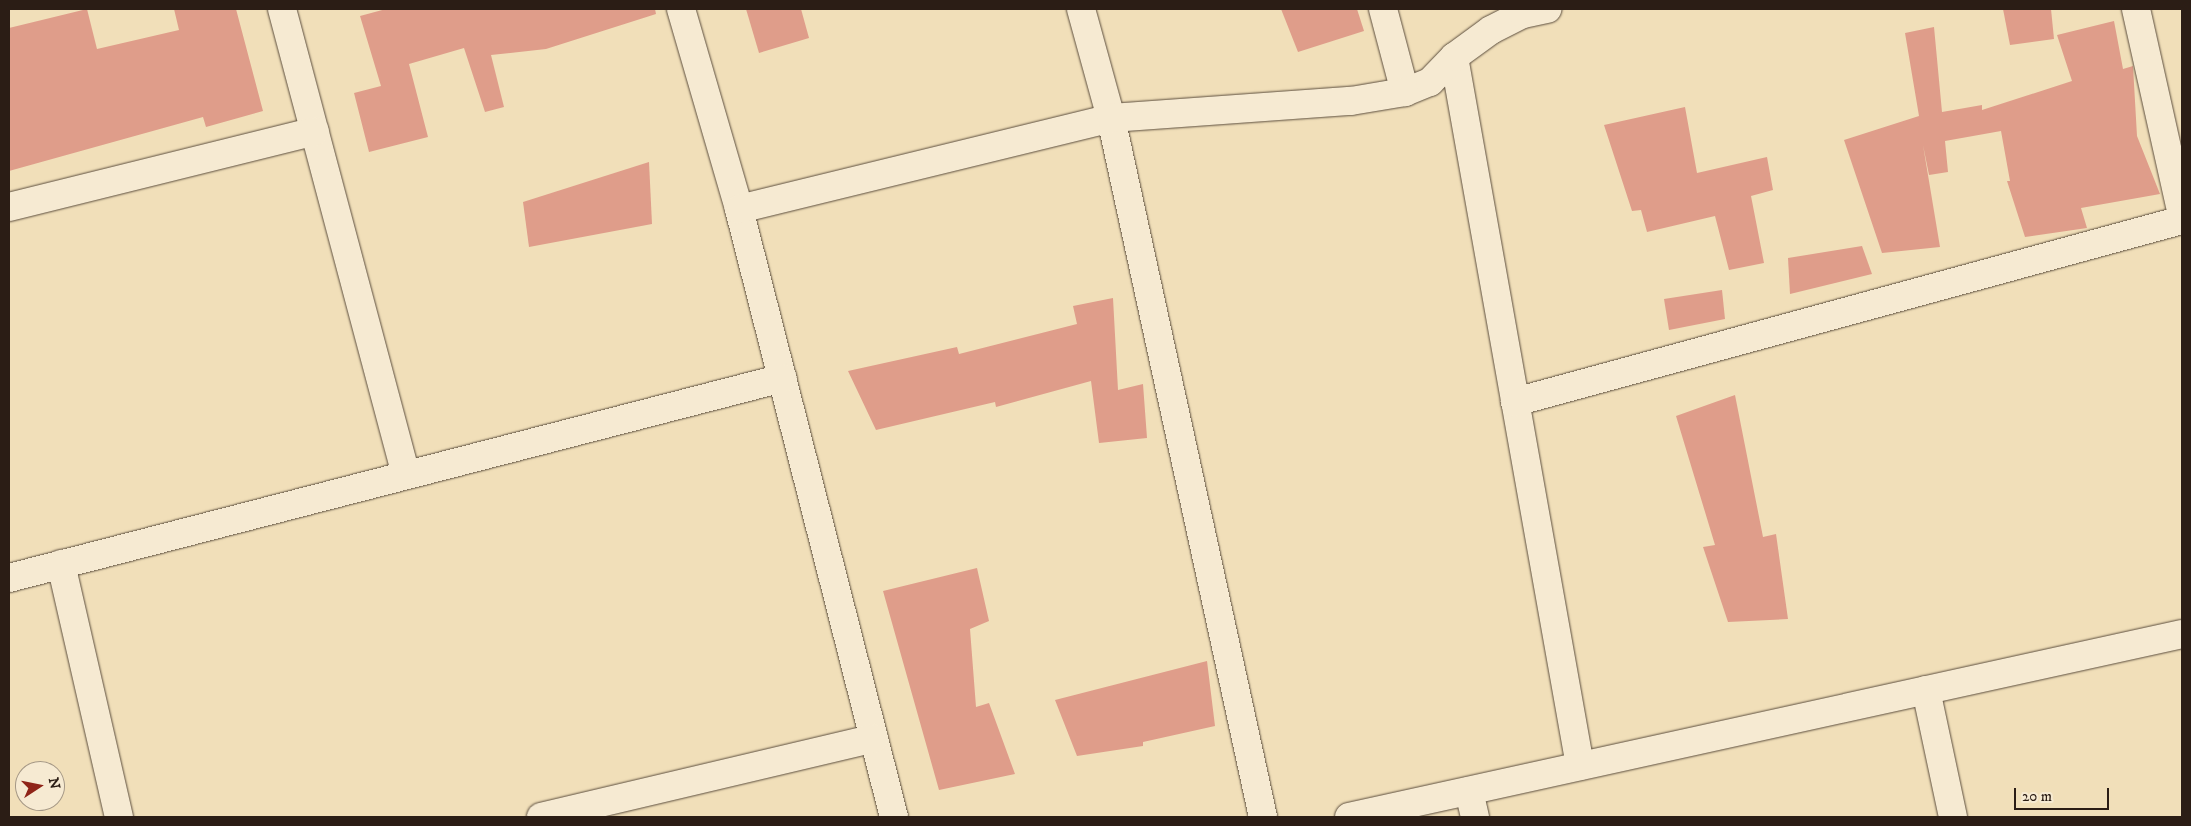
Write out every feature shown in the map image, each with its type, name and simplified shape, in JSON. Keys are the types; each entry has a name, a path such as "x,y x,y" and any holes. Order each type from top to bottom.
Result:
{"street":[{"path":"282,9 406,475"},
{"path":"681,9 739,209 894,817"},
{"path":"1081,9 1111,118 1263,817"},
{"path":"1383,9 1405,92"},
{"path":"739,209 1111,118 1351,101 1405,92 1430,82 1454,57 1507,22 1547,9"},
{"path":"2136,9 2182,214"},
{"path":"1454,57 1580,766"},
{"path":"9,207 314,132"},
{"path":"1515,402 2182,220"},
{"path":"9,578 782,378"},
{"path":"62,564 118,817"},
{"path":"1349,817 2182,634"},
{"path":"1926,690 1954,817"},
{"path":"541,817 874,738"},
{"path":"1469,791 1475,817"}],"building":[{"path":"87,9 97,49 179,30 174,9 236,9 263,111 206,127 203,117 9,171 9,28"},
{"path":"386,9 655,9 656,14 546,49 491,55 504,107 485,112 464,48 409,64 428,137 369,152 354,93 381,86 360,16"},
{"path":"746,9 801,9 809,38 759,53"},
{"path":"1281,9 1357,9 1364,31 1298,52"},
{"path":"2003,9 2051,9 2054,39 2010,45"},
{"path":"2114,21 2123,69 2133,66 2137,136 2160,194 2081,208 2087,228 2025,237 2007,181 2010,181 2001,131 1945,141 1948,172 1929,175 1923,145 1940,247 1882,253 1844,140 1919,116 1905,33 1934,27 1942,112 1982,105 1982,110 2072,81 2057,35"},
{"path":"1685,107 1697,173 1767,157 1773,190 1751,196 1764,263 1729,270 1715,216 1647,232 1641,210 1632,211 1604,125"},
{"path":"649,162 652,224 529,247 523,202"},
{"path":"1862,246 1872,274 1790,294 1788,258"},
{"path":"1722,290 1725,319 1669,330 1664,299"},
{"path":"1113,298 1118,390 1143,384 1147,438 1099,443 1091,381 996,407 995,402 876,430 848,371 957,347 959,354 1077,324 1073,306"},
{"path":"1735,395 1763,537 1776,534 1788,619 1728,622 1703,547 1715,545 1676,416"},
{"path":"977,568 989,621 970,629 976,707 989,703 1015,774 939,790 883,591"},
{"path":"1207,661 1215,726 1143,742 1143,746 1077,756 1055,700"}]}
